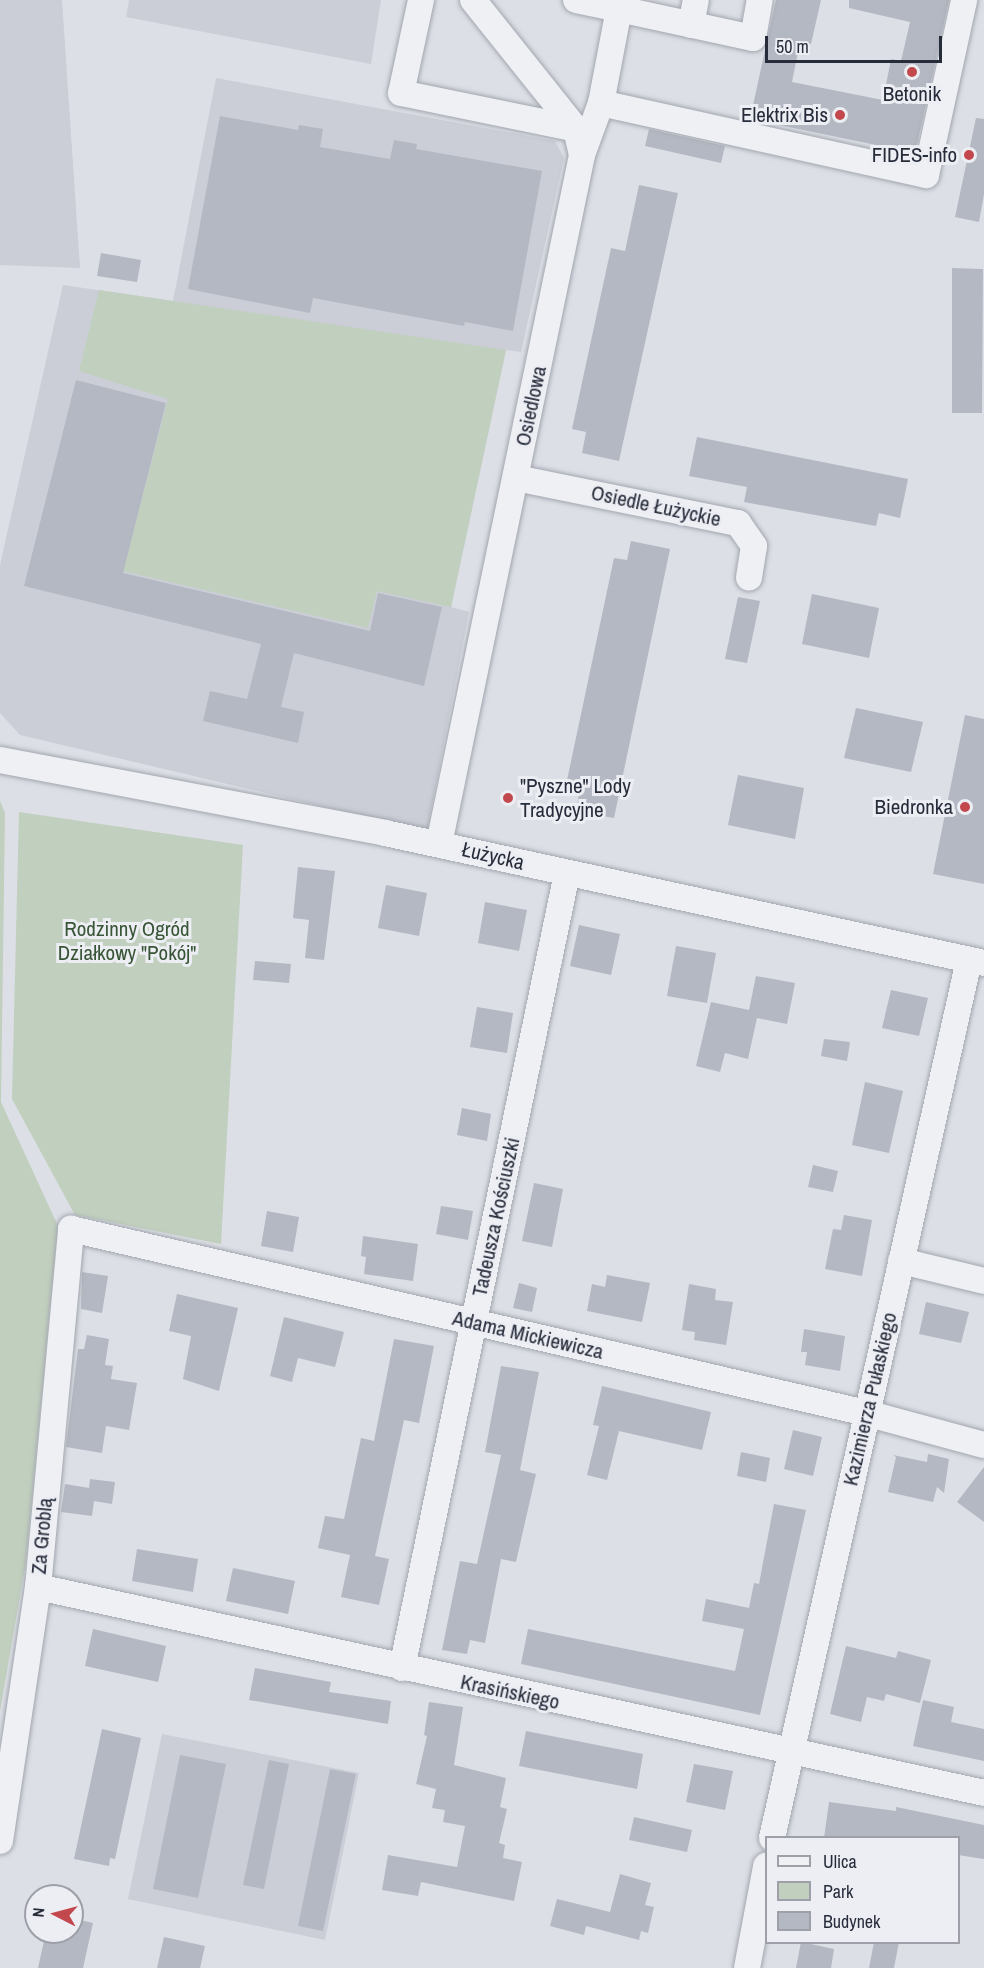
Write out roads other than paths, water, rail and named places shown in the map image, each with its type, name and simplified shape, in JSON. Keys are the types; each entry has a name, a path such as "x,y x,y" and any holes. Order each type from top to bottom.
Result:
{"street":[{"path":"421,0 401,93 576,129"},
{"name":"Osiedlowa","path":"440,844 582,155 576,129 473,0"},
{"path":"576,0 753,38 760,0"},
{"path":"691,25 696,0"},
{"path":"601,103 926,175 964,0"},
{"path":"582,155 601,103 619,9"},
{"name":"Osiedle Łużyckie","path":"516,478 738,523 754,546 748,578"},
{"name":"Łużycka","path":"0,760 440,844 976,962"},
{"name":"Tadeusza Kościuszki","path":"402,1668 567,873"},
{"name":"Kazimierza Pułaskiego","path":"772,1836 789,1752 901,1261 976,962"},
{"name":"Adama Mickiewicza","path":"71,1229 867,1413 984,1445"},
{"name":"Za Groblą","path":"0,1841 38,1587 71,1229"},
{"path":"901,1261 984,1281"},
{"name":"Krasińskiego","path":"38,1587 984,1793"},
{"path":"747,1968 765,1871"}],"place":[{"name":"Betonik","path":"912,72"},
{"name":"Elektrix Bis","path":"840,115"},
{"name":"FIDES-info","path":"969,155"},
{"name":"\"Pyszne\" Lody Tradycyjne","path":"508,798"},
{"name":"Biedronka","path":"965,807"}],"park label":[{"name":"Rodzinny Ogród Działkowy \"Pokój\"","path":"127,941"}]}
